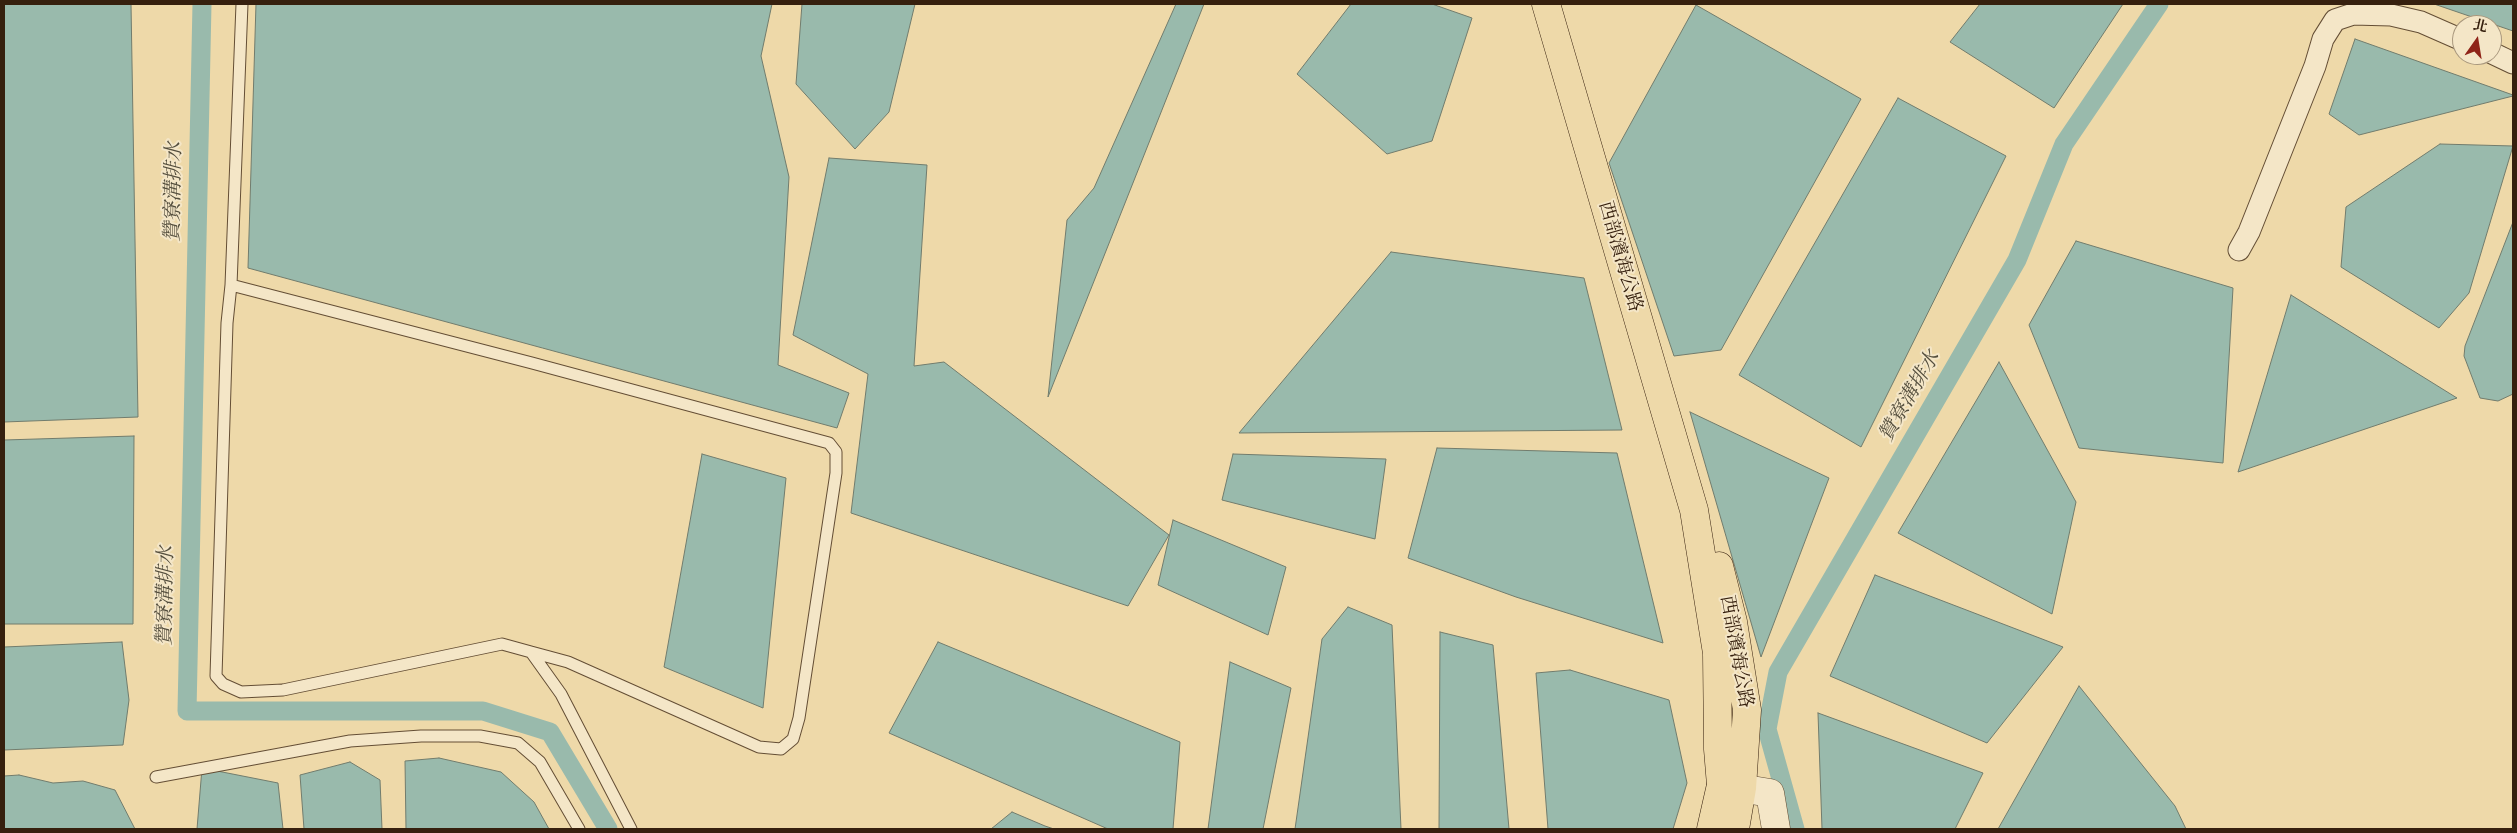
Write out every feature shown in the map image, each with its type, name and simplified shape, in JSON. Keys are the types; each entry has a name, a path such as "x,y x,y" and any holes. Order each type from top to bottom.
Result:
{"main road":[{"name":"西部濱海公路","path":"1546,4 1694,510 1717,653 1718,749 1732,787 1735,829"},
{"name":"西部濱海公路","path":"1711,829 1732,787"}],"street":[{"path":"2239,250 2253,223 2315,66 2324,38 2335,20 2353,14 2391,15 2421,22 2452,36"},
{"path":"1732,787 1770,793 1776,829"}],"lane":[{"path":"231,286 532,362 828,443 836,452 836,473 798,718 792,739 781,749 759,747 568,662 502,644 283,690 241,692 223,684 216,676 227,332 231,286 242,4"},
{"path":"531,652 561,694 631,829"},
{"path":"156,777 350,741 421,736 480,736 518,743 540,762 579,829"}],"shaded area":[{"path":"4,4 131,4 138,417 4,422"},
{"path":"256,4 772,4 761,56 789,177 778,365 849,393 837,428 248,268"},
{"path":"802,4 915,4 889,112 855,149 796,84"},
{"path":"1176,4 1204,4 1048,397 1067,220 1094,188"},
{"path":"1351,4 1432,4 1472,18 1432,141 1387,154 1297,74"},
{"path":"1980,4 2123,4 2054,108 1950,42"},
{"path":"2434,4 2513,4 2513,31 2502,27 2502,15 2466,15"},
{"path":"1696,5 1861,99 1721,350 1674,356 1609,163"},
{"path":"2355,39 2513,96 2359,135 2329,114"},
{"path":"1898,98 2006,156 1861,447 1739,375"},
{"path":"2440,144 2513,146 2469,293 2439,328 2341,267 2346,207"},
{"path":"829,158 927,165 914,366 944,362 1169,535 1128,606 851,513 868,374 793,335"},
{"path":"2513,222 2513,394 2498,401 2480,398 2464,356 2465,346"},
{"path":"2076,241 2233,288 2223,463 2079,448 2029,325"},
{"path":"1391,252 1584,278 1622,430 1239,433"},
{"path":"2291,295 2457,398 2238,472"},
{"path":"1999,362 2076,502 2052,614 1898,533"},
{"path":"1690,412 1829,478 1761,657"},
{"path":"134,436 133,624 4,624 4,440"},
{"path":"1437,448 1617,453 1663,643 1516,597 1408,558"},
{"path":"702,454 786,478 763,708 664,667"},
{"path":"1233,454 1386,459 1375,539 1222,500"},
{"path":"1173,520 1286,567 1268,635 1158,585"},
{"path":"1875,575 2063,647 1987,743 1830,676"},
{"path":"1348,607 1392,625 1401,829 1295,829 1322,639"},
{"path":"1440,632 1493,645 1509,829 1439,829"},
{"path":"122,642 129,700 123,745 4,750 4,647"},
{"path":"938,642 1180,742 1173,829 1108,829 889,733"},
{"path":"1230,662 1291,688 1263,829 1208,829"},
{"path":"1570,670 1669,700 1687,783 1673,829 1548,829 1536,673"},
{"path":"2079,686 2175,806 2186,829 1998,829"},
{"path":"1818,713 1983,773 1955,829 1822,829"},
{"path":"439,758 501,772 534,802 549,829 406,829 405,761"},
{"path":"350,762 380,780 382,829 304,829 300,775"},
{"path":"202,768 278,783 283,829 197,829"},
{"path":"19,775 53,783 83,781 115,790 135,829 4,829 4,776"},
{"path":"1012,812 1045,826 1054,829 991,829"}],"waterway":[{"name":"贊寮溝排水","path":"202,4 187,711 483,711 550,732 608,829"},
{"name":"贊寮溝排水","path":"1795,829 1767,729 1778,672 2017,260 2064,144 2159,4"}]}
